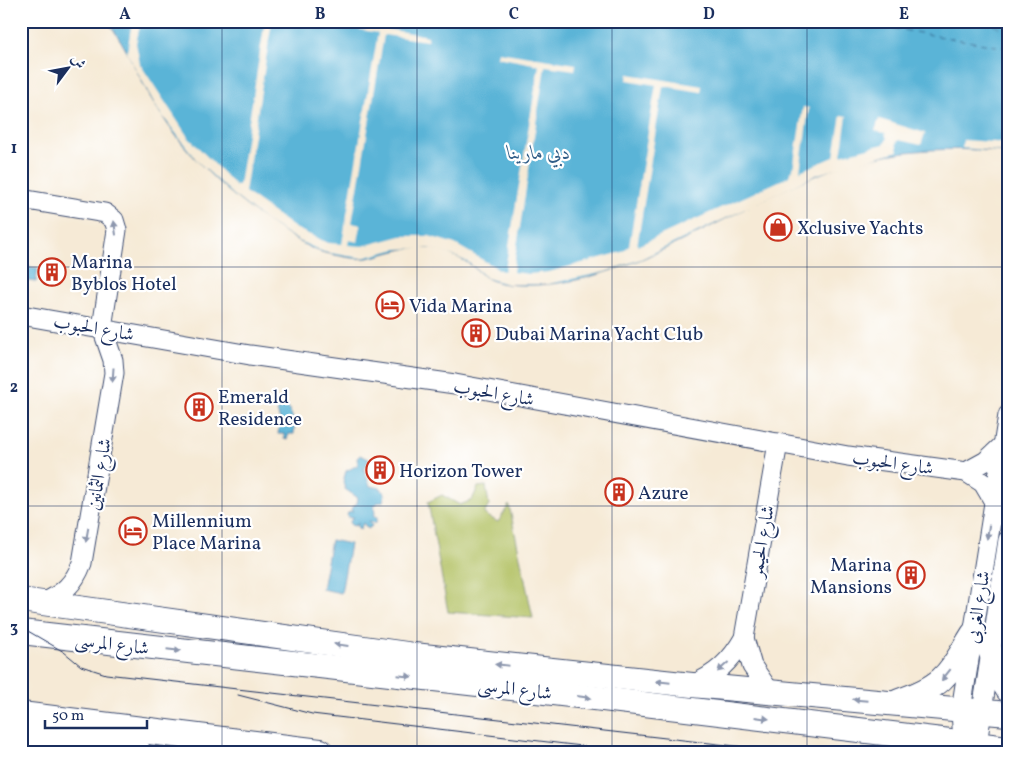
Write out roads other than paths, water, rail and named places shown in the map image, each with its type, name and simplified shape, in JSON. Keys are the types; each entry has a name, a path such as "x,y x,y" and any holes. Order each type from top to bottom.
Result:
{"highway":[{"path":"21,715 320,752"},
{"path":"21,738 138,752"},
{"path":"21,749 39,752"}],"main road":[{"name":"شارع المرسى","path":"32,601 414,655 692,685 1008,714"},
{"name":"شارع المرسى","path":"21,632 478,684 1008,748"},
{"path":"892,703 922,693 939,684 973,634"},
{"path":"990,650 1001,679 1008,690"}],"street":[{"path":"21,199 105,213 114,220 117,230 102,328"},
{"name":"شارع الحبوب","path":"21,315 250,355 455,384 848,456 966,472"},
{"name":"شارع الثمانين","path":"32,601 67,589 77,578 82,563 114,373 113,360 102,328"},
{"name":"شارع الغربى","path":"973,744 971,711 973,634 1008,415"},
{"name":"شارع الحيمر","path":"692,685 710,678 725,666 736,653 744,638 778,443"},
{"path":"993,500 983,483 966,472 986,461 1003,445"},
{"name":"شارع الغربى","path":"971,711 990,650 1008,540"},
{"name":"شارع الحيمر","path":"744,638 752,666 770,692"}],"water":[{"name":"دبي مارينا","path":"107,21 1008,21 1008,152 958,149 911,152 888,155 841,166 783,190 677,243 604,273 567,282 530,285 504,284 489,279 459,258 429,248 405,249 375,256 352,258 325,253 293,238 229,192 197,161 157,108 121,42"},
{"path":"21,266 38,268 36,282 21,280"},
{"path":"286,404 293,418 294,430 294,434 289,434 287,439 284,438 284,434 278,434 280,421 277,411"},
{"path":"360,455 369,459 364,470 370,486 381,488 385,495 383,501 377,503 374,507 375,514 373,515 377,517 377,521 375,523 369,521 372,526 368,529 363,523 360,530 357,527 358,522 355,526 351,525 350,521 354,517 349,518 347,514 350,511 353,512 351,509 357,503 358,498 345,489 343,482 346,471 358,465 357,458"},
{"path":"331,540 350,544 341,593 322,589"}],"tram line":[{"path":"21,627 64,652 81,666 106,674 788,752"},
{"path":"238,695 312,714 632,752"}],"place":[{"name":"Xclusive Yachts","path":"778,227"},
{"name":"Marina Byblos Hotel","path":"52,272"},
{"name":"Vida Marina","path":"390,305"},
{"name":"Dubai Marina Yacht Club","path":"476,333"},
{"name":"Emerald Residence","path":"199,407"},
{"name":"Horizon Tower","path":"380,470"},
{"name":"Azure","path":"619,492"},
{"name":"Millennium Place Marina","path":"133,531"},
{"name":"Marina Mansions","path":"911,575"}]}
